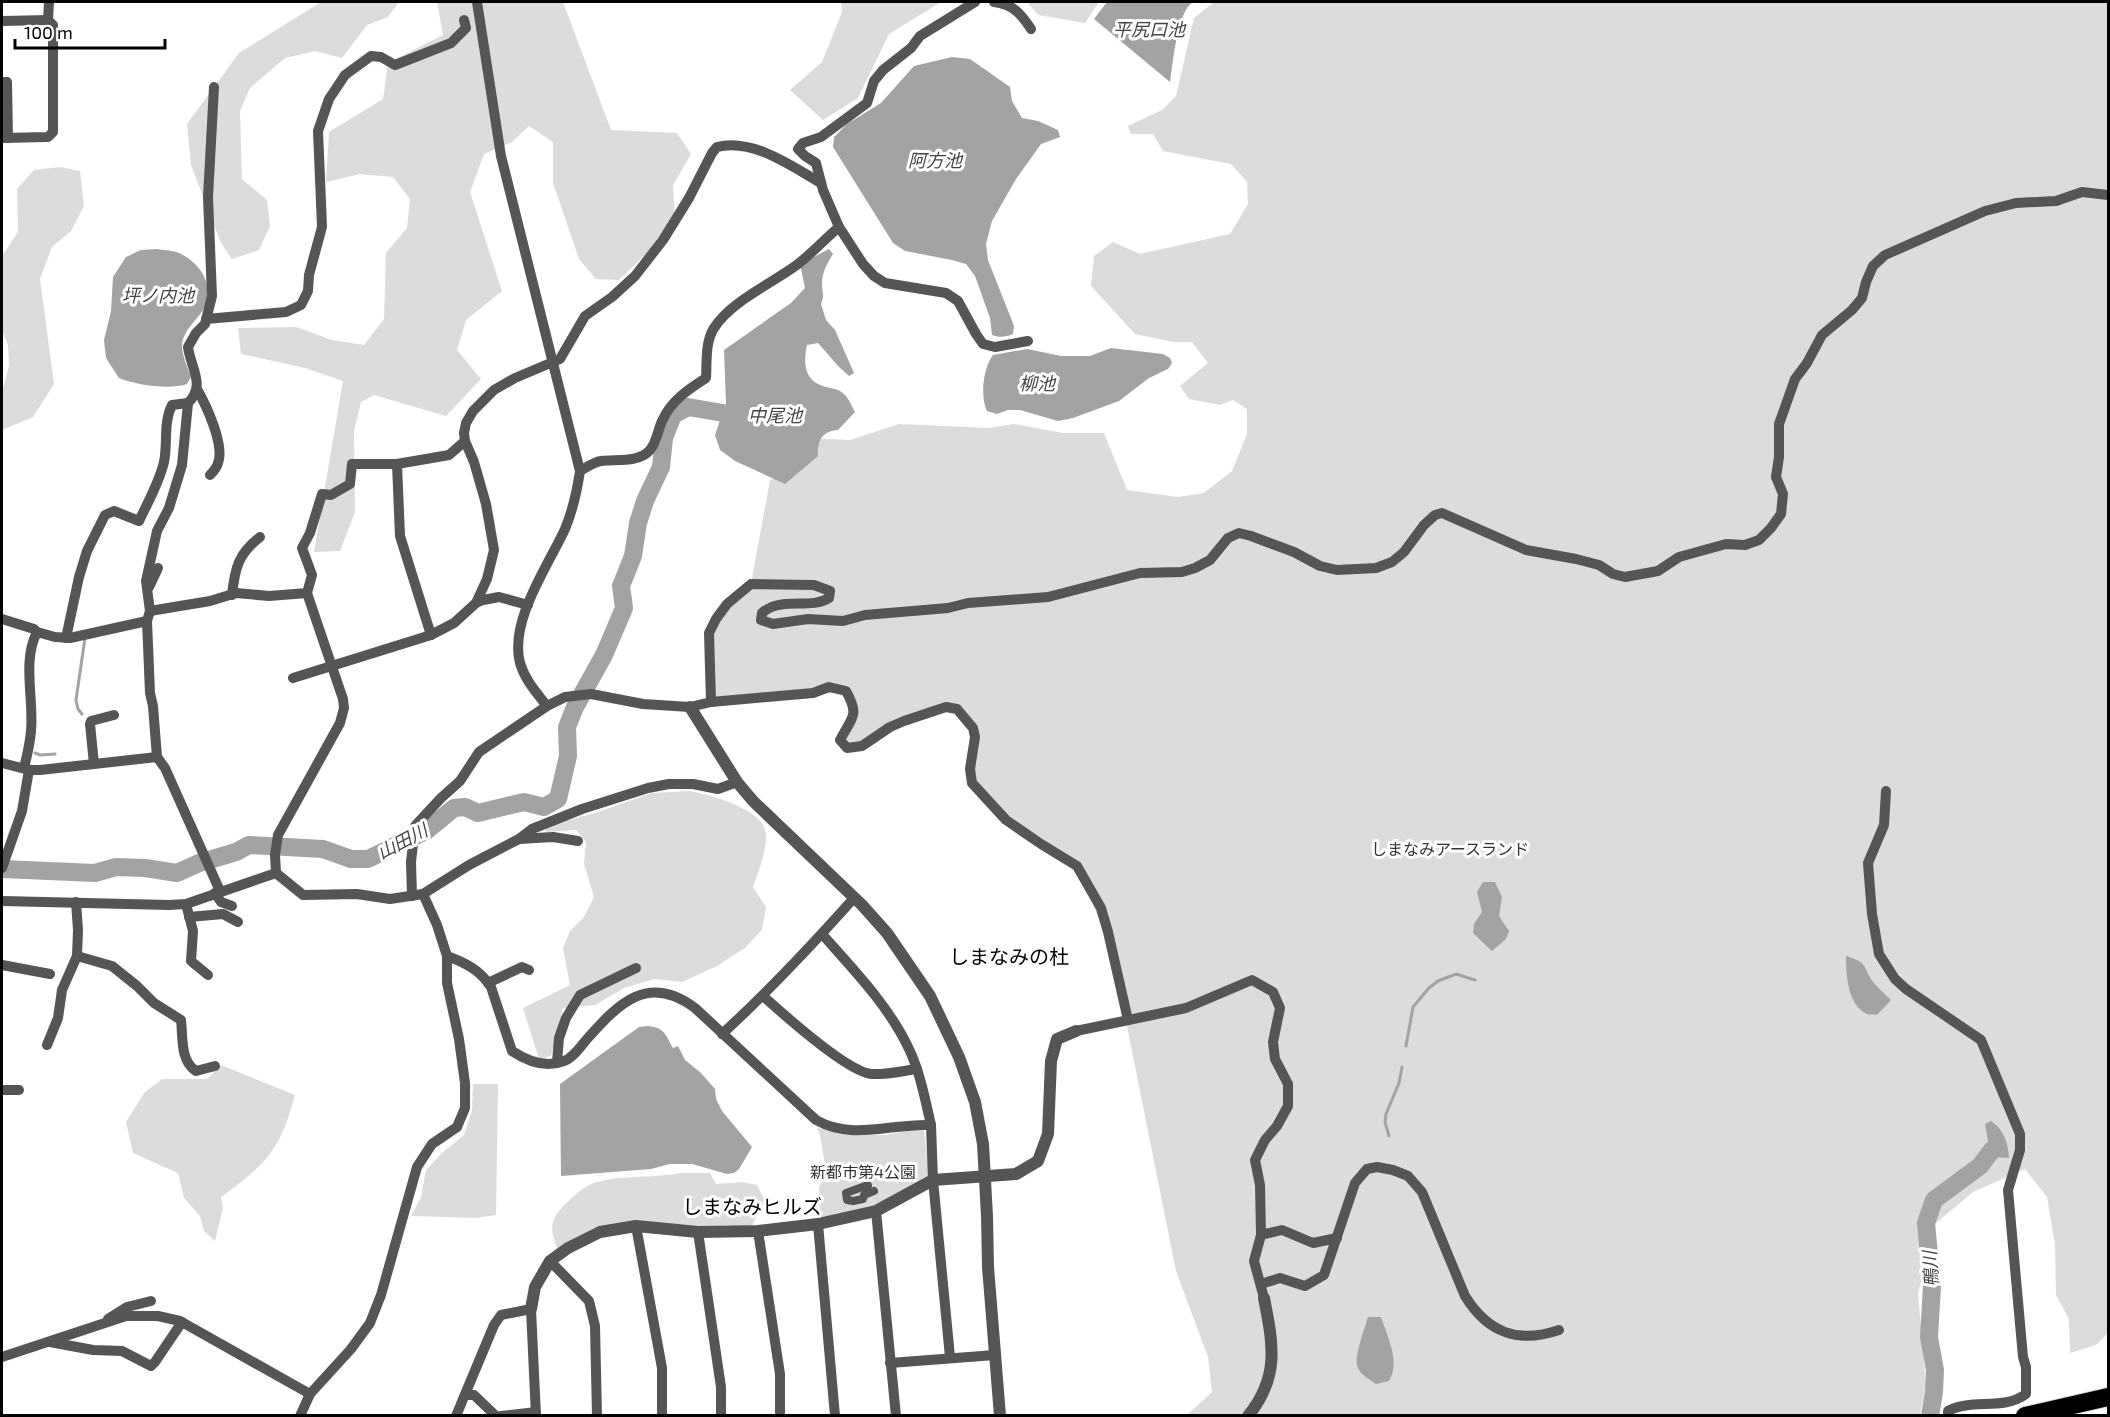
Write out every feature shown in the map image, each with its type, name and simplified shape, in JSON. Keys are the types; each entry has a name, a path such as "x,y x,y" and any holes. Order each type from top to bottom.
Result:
{"highway":[{"path":"2025,1416 2109,1397"}],"street":[{"path":"48,20 49,2"},
{"path":"477,2 501,156 580,471 576,498 566,527 528,605 519,637 520,662 530,685 547,706"},
{"path":"975,2 920,36 911,48 883,70 874,81 867,103 821,137 803,143 798,149 816,162 821,183 839,227 863,264 874,276 885,283 897,286 946,293 958,301 983,344 995,346 1028,341"},
{"path":"994,2 1007,3 1020,14 1031,29"},
{"path":"2,21 48,20 53,25 54,132 48,137 5,138 7,82 2,82"},
{"path":"206,319 286,312 301,305 308,291 309,275 322,227 318,131 329,99 345,75 371,56 381,57 395,65 411,60 451,43 466,28 464,20"},
{"path":"66,638 87,551 105,515 114,511 139,520 164,464 167,415 172,405 188,403 195,396 198,386 188,347 206,319 212,296 208,196 214,87"},
{"path":"293,678 431,635 454,623 476,603 487,579 494,550 486,504 465,441 464,433 473,411 494,390 515,378 560,359 585,316 612,297 635,276 663,240 717,147 737,144 761,152 821,183"},
{"path":"711,702 709,633 727,604 751,584 814,585 830,591 829,598 823,602 799,602 770,606 762,613 761,620 773,624 808,620 843,621 865,615 948,608 968,603 1048,597 1140,573 1182,572 1210,560 1228,538 1239,533 1294,552 1320,566 1337,570 1376,568 1392,562 1404,552 1424,525 1435,515 1442,513 1526,550 1599,565 1613,574 1624,577 1658,571 1679,557 1726,544 1745,545 1759,540 1781,514 1783,494 1776,477 1779,457 1779,424 1795,379 1807,363 1822,335 1852,310 1862,298 1873,266 1885,255 1985,211 2016,203 2055,201 2082,192 2109,195"},
{"path":"580,471 599,461 638,457 650,450 662,420 670,408 683,393 706,378 707,344 713,329 743,301 799,263 839,227"},
{"path":"197,389 209,409 217,438 219,461 210,475"},
{"path":"188,403 182,465 169,508 157,531 146,581 150,693 157,757 165,768 221,902 232,906"},
{"path":"465,441 449,455 397,464 352,464 350,484 331,495 322,494 310,533 302,548 312,575 307,593 343,699 344,708 340,723 278,835 275,855 276,873 303,895 348,893 390,899 417,895 519,839 532,829 555,819 648,788 669,784 693,784 718,789 736,782"},
{"path":"397,464 400,536 431,635"},
{"path":"232,594 236,568 246,548 260,537"},
{"path":"147,591 158,568"},
{"path":"2,619 37,632 66,638 232,594 269,596 307,593"},
{"path":"476,603 499,597 528,605"},
{"path":"2,864 22,811 31,729 32,642 37,632"},
{"path":"300,1416 310,1394 351,1349 370,1323 381,1295 417,1167 432,1144 456,1127 465,1108 465,1083 459,1039 447,983 447,956 437,925 417,895 411,862 415,826 460,781 479,752 547,706 565,697 591,694 643,704 690,707 711,702 813,693 829,687 846,691 854,705 853,718 840,740 847,748 862,746 890,727 904,721 946,707 957,709 973,728 975,737 970,769 972,783 1006,820 1077,866 1101,908 1128,1020"},
{"path":"690,707 736,782 854,897 887,933 930,996 951,1038 975,1102 983,1144 988,1267 1000,1416"},
{"path":"94,764 91,721 114,715"},
{"path":"2,763 27,769 157,757"},
{"path":"1886,791 1884,825 1868,863 1872,914 1879,954 1895,979 1906,989 1981,1040 2020,1134 2020,1150 2008,1190 2023,1357 2026,1367 2026,1394 2017,1400 1956,1407 1948,1412 1948,1416"},
{"path":"519,839 553,837 578,841"},
{"path":"2,901 186,904 276,873"},
{"path":"722,1034 763,996 854,897"},
{"path":"47,1045 58,1018 62,990 77,956 76,902"},
{"path":"186,904 193,931 191,961 208,975"},
{"path":"189,917 223,914 238,922"},
{"path":"822,934 882,1006 909,1048 917,1069 931,1125 933,1180 950,1357"},
{"path":"77,956 111,966 154,1003 181,1020 185,1056 190,1067 196,1071 215,1066"},
{"path":"447,956 476,969 488,983 512,1051 540,1064 565,1061 618,1006 637,995 656,992 672,994 686,1001 816,1120 828,1126 864,1131 931,1125"},
{"path":"2,965 50,974"},
{"path":"488,983 522,967 529,970"},
{"path":"558,1062 559,1038 566,1018 580,995 636,969"},
{"path":"501,1416 536,1414 531,1309 535,1287 549,1261 568,1248 600,1232 636,1226 698,1233 758,1231 818,1224 876,1211 933,1180 986,1178 1016,1174 1038,1161 1048,1134 1051,1061 1057,1039 1076,1031 1186,1008 1252,980 1273,992 1280,1008 1274,1042 1275,1059 1288,1084 1288,1106 1277,1126 1265,1140 1255,1160 1260,1185 1261,1235 1254,1261 1273,1342 1269,1382 1248,1416"},
{"path":"763,996 800,1029 858,1069 869,1074 917,1069"},
{"path":"2,1090 19,1089"},
{"path":"1261,1284 1280,1278 1305,1286 1324,1275 1355,1183 1361,1174 1372,1167 1396,1171 1408,1176 1422,1192 1465,1296 1484,1320 1500,1331 1519,1337 1559,1330"},
{"path":"876,1211 896,1416"},
{"path":"818,1224 835,1416"},
{"path":"636,1226 662,1368 662,1416"},
{"path":"1261,1235 1282,1230 1313,1244 1337,1238"},
{"path":"758,1231 780,1374 780,1416"},
{"path":"698,1233 721,1388 721,1416"},
{"path":"549,1261 589,1301 595,1326 597,1416"},
{"path":"102,1324 127,1307 151,1301"},
{"path":"456,1416 494,1325 501,1315 531,1309"},
{"path":"2,1357 102,1324 137,1315 158,1316 182,1322 310,1394"},
{"path":"46,1341 93,1350 122,1351 151,1366 182,1322"},
{"path":"890,1363 995,1355"},
{"path":"465,1395 474,1395 496,1416"}],"green space":[{"path":"321,2 399,2 388,17 367,25 342,58 315,51 285,58 250,88 240,111 242,179 267,200 270,226 259,250 232,259 221,243 191,165 187,124 239,53"},
{"path":"437,2 563,2 611,130 677,133 691,154 673,185 675,218 653,247 619,280 596,279 579,259 553,183 553,142 529,126 512,142 484,154 470,192 502,291 466,320 457,350 481,379 446,416 374,395 361,402 354,431 355,512 340,551 314,552 343,381 305,368 241,354 238,328 296,327 332,340 364,345 384,319 386,253 407,228 410,199 393,177 360,174 326,182 329,132 383,99 388,63 443,35"},
{"path":"841,2 941,2 889,34 858,98 823,120 790,90 822,62 842,12"},
{"path":"1027,2 1099,2 1085,23 1038,15"},
{"name":"しまなみアースランド","path":"1214,2 2108,2 2108,1333 2096,1345 2070,1353 2069,1319 2056,1295 2055,1244 2047,1197 2025,1169 1973,1192 1936,1223 1918,1293 1926,1384 1920,1415 1187,1415 1212,1392 1208,1357 1176,1271 1112,951 1077,866 999,811 972,783 975,737 957,709 925,714 847,748 841,740 853,718 846,691 711,702 709,633 727,604 751,584 770,480 783,476 802,438 850,440 899,424 988,428 1014,424 1063,433 1104,433 1127,490 1178,497 1204,493 1232,471 1247,434 1247,409 1233,400 1220,405 1189,399 1180,386 1208,363 1192,342 1173,342 1135,334 1091,286 1094,256 1113,242 1140,254 1230,234 1248,204 1247,182 1231,164 1163,151 1153,134 1131,134 1128,126 1162,110 1176,96 1194,18"},
{"path":"60,167 80,171 84,206 71,231 52,247 40,279 54,384 33,417 2,430 2,392 9,366 8,345 2,330 2,256 18,232 17,189 34,170"},
{"path":"690,791 742,808 759,820 764,827 765,849 753,887 766,907 762,930 745,948 717,966 682,982 654,979 624,988 595,1005 563,1008 551,1056 539,1059 523,1008 570,985 563,948 570,931 584,917 594,897 584,864 586,842 576,830 546,832 545,826 595,813 652,793"},
{"path":"221,1065 295,1095 283,1130 269,1155 249,1175 221,1197 223,1208 215,1241 204,1231 200,1216 184,1198 178,1173 133,1153 126,1122 144,1093 162,1079 207,1079"},
{"path":"473,1084 498,1084 496,1215 476,1218 411,1216 421,1197 426,1170 464,1135 472,1111"},
{"name":"新都市第4公園","path":"817,1128 874,1135 924,1131 930,1179 875,1207 821,1220 819,1188 826,1171"},
{"path":"682,1173 710,1173 716,1184 743,1182 757,1185 765,1201 752,1225 691,1226 638,1222 558,1250 552,1232 553,1222 565,1204 585,1188 607,1180"}],"water":[{"name":"平尻口池","path":"1107,2 1193,2 1188,7 1179,27 1170,82 1094,19"},
{"name":"阿方池","path":"952,57 970,59 1010,87 1012,101 1022,118 1038,121 1058,130 1060,137 1041,144 1016,179 992,221 986,244 988,260 1014,326 1013,334 1005,336 992,335 990,318 975,276 966,264 905,251 893,243 833,147 834,137 847,124 881,103 914,66"},
{"name":"坪ノ内池","path":"156,249 176,252 187,257 200,269 207,284 207,301 183,341 183,354 191,377 187,384 180,386 153,386 119,378 106,358 104,340 111,311 113,277 126,257 141,250"},
{"name":"中尾池","path":"829,249 833,254 823,276 821,304 826,320 835,330 854,373 849,376 818,343 807,345 806,367 813,381 845,395 855,412 838,430 824,435 818,446 818,456 785,484 735,461 720,450 715,435 726,403 724,350 791,303 805,288 800,264"},
{"name":"柳池","path":"1111,348 1163,354 1170,358 1172,363 1168,369 1149,378 1119,401 1073,418 1058,421 1020,410 1008,410 997,414 987,411 984,383 987,367 993,355 1027,349 1061,356 1090,356"},
{"path":"1483,882 1495,882 1502,897 1499,916 1509,931 1506,939 1492,951 1473,933 1474,924 1482,912 1477,892"},
{"path":"1846,956 1862,963 1873,982 1891,1000 1877,1015 1867,1014 1855,1004 1849,988"},
{"path":"648,1026 664,1032 673,1048 678,1046 685,1060 715,1089 716,1099 722,1111 752,1147 739,1169 734,1173 727,1174 692,1164 670,1164 651,1169 561,1176 560,1084 639,1027"},
{"path":"1991,1121 2004,1137 2009,1158 1993,1157 1986,1150 1988,1141 1985,1124"},
{"path":"1368,1317 1381,1317 1393,1357 1394,1366 1389,1381 1376,1384 1361,1373 1357,1363 1358,1350"}],"waterway":[{"name":"山田川","path":"2,869 95,873 116,867 145,868 177,873 199,863 236,852 249,845 323,849 351,859 368,859 426,831 454,808 465,807 478,813 524,802 544,807 558,799 568,756 567,727 575,707 604,655 624,608 621,586 633,556 638,523 645,501 661,467 664,438 673,415 688,407 723,413"},
{"path":"82,714 76,700 85,638"},
{"path":"35,753 55,754"},
{"path":"1406,1046 1413,1007 1429,988 1438,981 1456,974 1475,980"},
{"path":"1389,1136 1385,1122 1386,1114 1399,1083 1402,1067"},
{"name":"鴨川","path":"1930,1416 1935,1370 1929,1337 1932,1286 1926,1223 1934,1200 1980,1166 1992,1150"}],"district":[{"name":"しまなみの杜","path":"1009,956"},
{"name":"しまなみヒルズ","path":"752,1206"}]}
